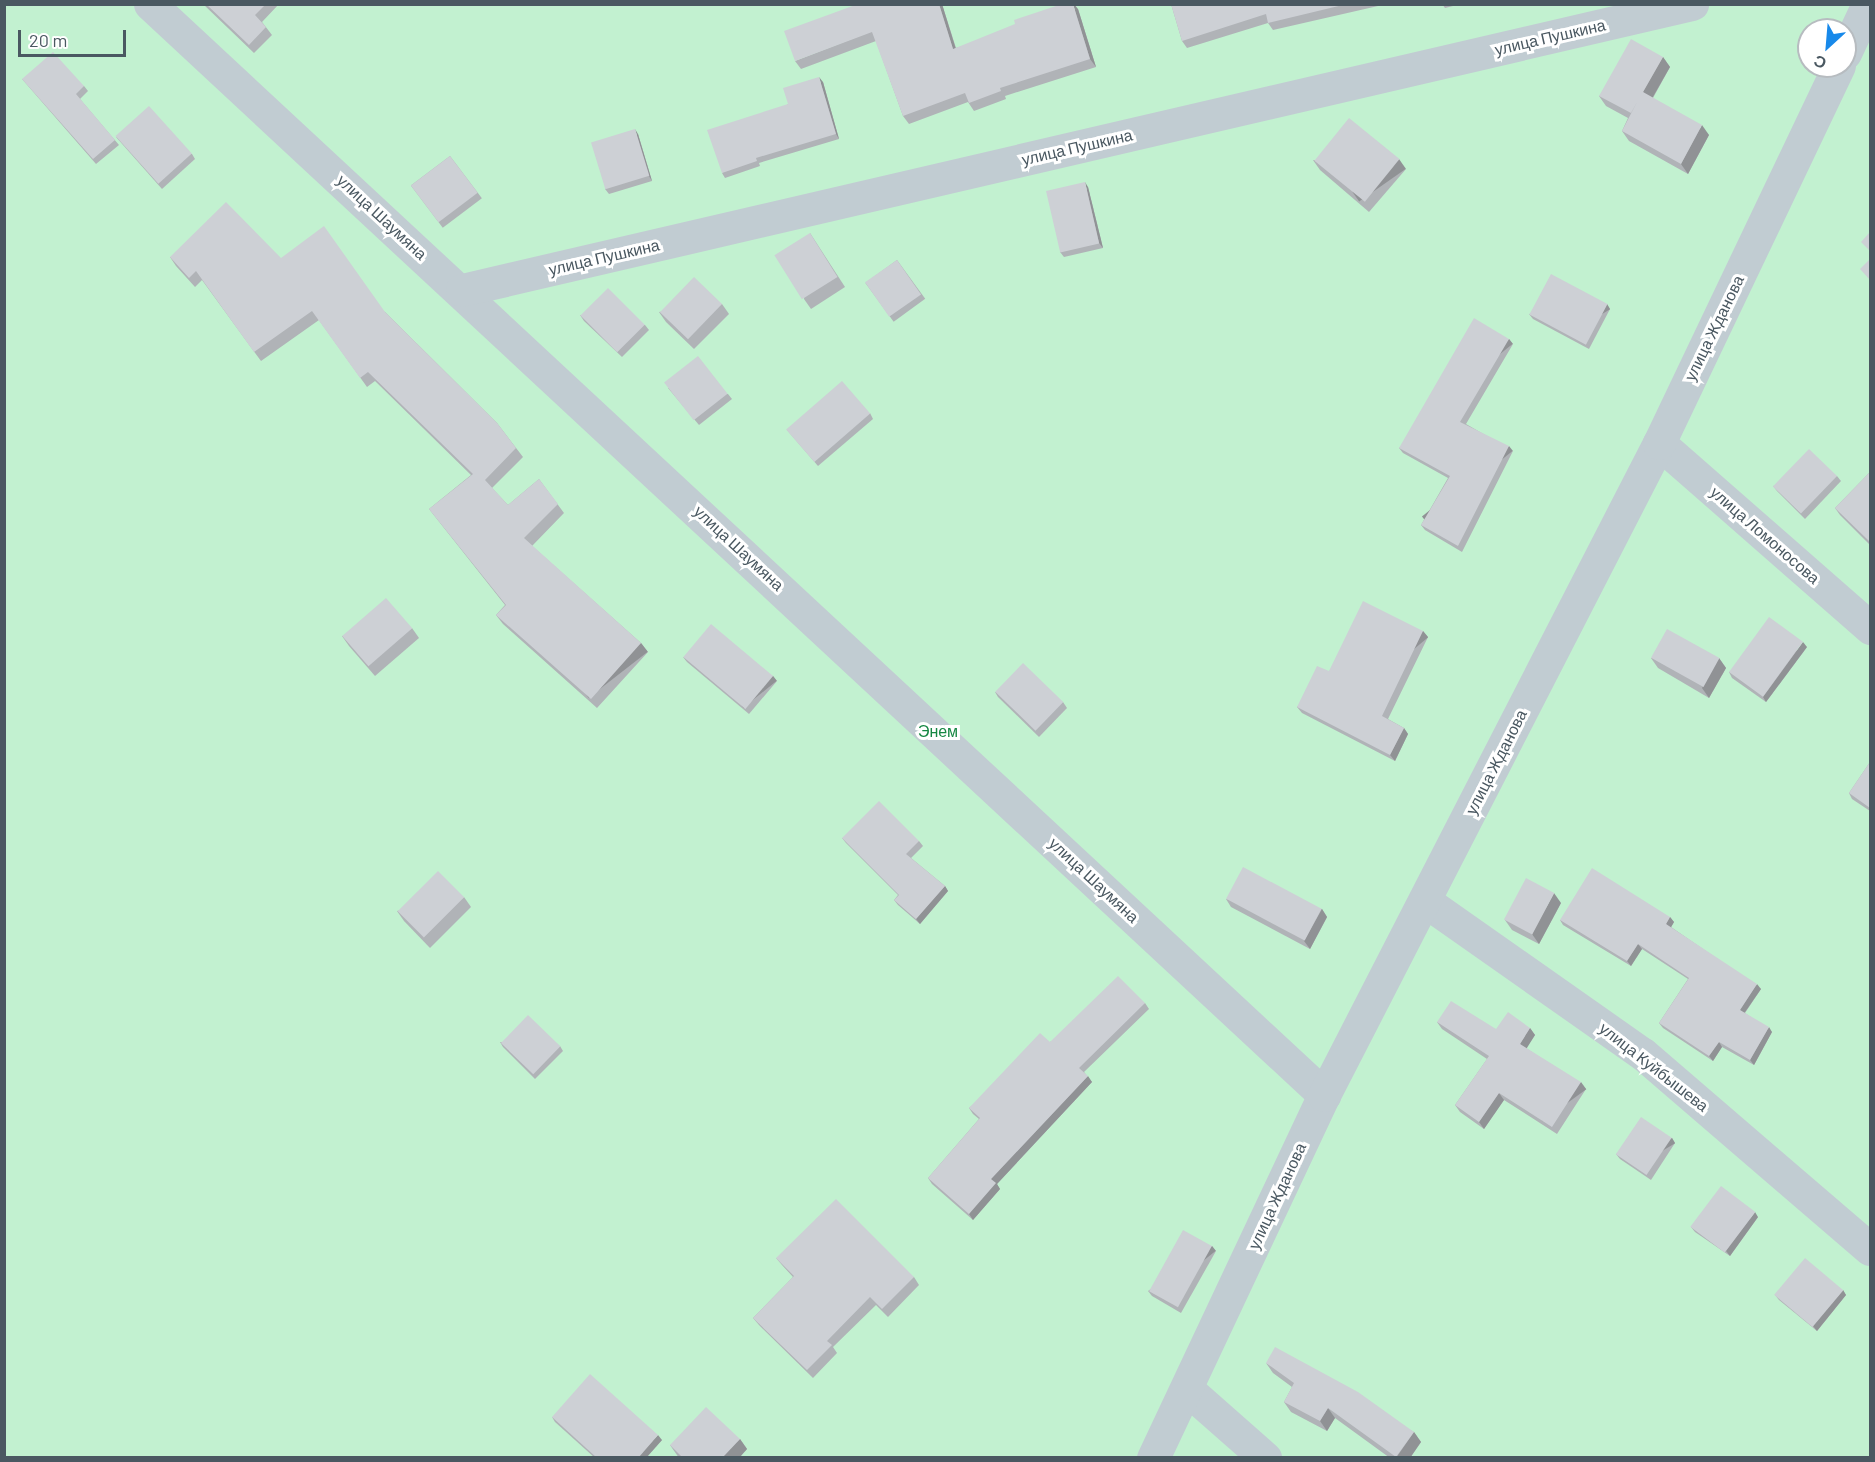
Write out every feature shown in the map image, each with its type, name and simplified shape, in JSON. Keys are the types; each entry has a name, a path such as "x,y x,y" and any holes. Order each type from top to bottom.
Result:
{"street":[{"name":"улица Шаумяна","path":"150,4 462,290 1324,1095"},
{"name":"улица Пушкина","path":"462,290 1692,4"},
{"path":"1857,27 1868,4"},
{"name":"улица Жданова","path":"1153,1458 1188,1390 1324,1095 1659,443 1833,78"},
{"name":"улица Ломоносова","path":"1659,443 1870,628"},
{"name":"улица Куйбышева","path":"1425,901 1643,1054 1870,1249"},
{"path":"1188,1390 1265,1458"}],"green space":[{"name":"Энем","path":"5,5 1870,5 1870,1457 5,1457"}],"building":[{"path":"206,4 266,4 255,15 266,27 249,45"},
{"path":"858,4 939,4 953,49 1015,24 1014,20 1062,4 1073,4 1090,59 1000,88 1001,91 969,103 965,93 903,116 872,32 795,61 784,31"},
{"path":"1171,4 1347,4 1268,23 1266,14 1182,41"},
{"path":"1631,39 1663,57 1643,92 1702,125 1681,164 1622,131 1637,102 1631,113 1599,96"},
{"path":"53,52 84,86 76,94 115,140 93,159 22,79"},
{"path":"819,77 836,134 756,158 757,161 722,173 707,130 788,104 783,88"},
{"path":"149,106 192,154 158,184 116,136"},
{"path":"1349,118 1400,159 1365,202 1314,161"},
{"path":"635,129 649,176 605,189 591,142"},
{"path":"450,156 478,193 439,222 411,185"},
{"path":"1085,182 1099,243 1060,252 1046,191"},
{"path":"226,202 281,258 324,226 385,312 497,423 516,448 485,480 508,505 539,479 558,504 524,538 641,643 591,699 496,615 506,605 429,509 473,474 368,372 360,378 312,311 254,352 196,271 189,278 170,257"},
{"path":"1870,232 1870,251 1861,242"},
{"path":"810,233 838,277 802,299 774,255"},
{"path":"1870,259 1870,280 1860,269"},
{"path":"897,260 921,294 889,317 865,282"},
{"path":"1551,274 1608,304 1586,345 1529,315"},
{"path":"694,277 722,304 688,339 660,312"},
{"path":"608,288 645,325 617,352 580,316"},
{"path":"1474,318 1509,339 1460,422 1509,446 1458,546 1421,525 1450,476 1399,448"},
{"path":"698,356 728,394 694,420 664,382"},
{"path":"842,381 870,413 814,462 786,430"},
{"path":"1809,449 1837,476 1801,513 1773,486"},
{"path":"1870,472 1870,542 1835,508"},
{"path":"386,598 412,628 368,666 342,636"},
{"path":"1363,601 1423,631 1382,716 1404,728 1390,755 1297,707 1317,666 1329,671"},
{"path":"1769,617 1803,642 1763,697 1729,672"},
{"path":"711,624 773,676 745,709 683,657"},
{"path":"1667,629 1719,658 1703,687 1651,658"},
{"path":"1023,663 1063,702 1035,731 995,692"},
{"path":"1870,762 1870,808 1849,793"},
{"path":"879,801 919,841 906,854 945,886 916,919 894,900 899,895 842,838"},
{"path":"1243,867 1322,909 1305,941 1226,899"},
{"path":"1592,868 1670,917 1666,924 1757,984 1740,1010 1769,1027 1750,1060 1719,1042 1709,1056 1659,1023 1689,978 1638,944 1627,961 1560,920"},
{"path":"438,871 464,897 424,937 398,911"},
{"path":"1526,878 1554,893 1532,935 1504,919"},
{"path":"1118,976 1145,1003 1079,1068 1088,1076 991,1179 996,1183 969,1214 928,1178 980,1118 969,1108 1040,1033 1050,1042"},
{"path":"1451,1001 1496,1029 1508,1012 1530,1028 1520,1044 1581,1082 1552,1127 1499,1093 1479,1122 1455,1105 1489,1056 1437,1022"},
{"path":"528,1015 560,1046 533,1074 501,1043"},
{"path":"1641,1117 1672,1138 1647,1175 1616,1154"},
{"path":"1721,1186 1755,1212 1725,1253 1690,1227"},
{"path":"836,1199 914,1277 882,1309 870,1297 827,1341 832,1345 807,1370 753,1318 794,1276 776,1258"},
{"path":"1183,1230 1212,1246 1178,1307 1149,1291"},
{"path":"1805,1258 1843,1290 1812,1327 1774,1295"},
{"path":"1275,1347 1358,1392 1414,1432 1396,1457 1328,1408 1320,1421 1284,1402 1294,1383 1266,1363"},
{"path":"590,1374 658,1435 638,1458 597,1458 552,1417"},
{"path":"706,1407 740,1439 722,1458 683,1458 670,1445"}]}
